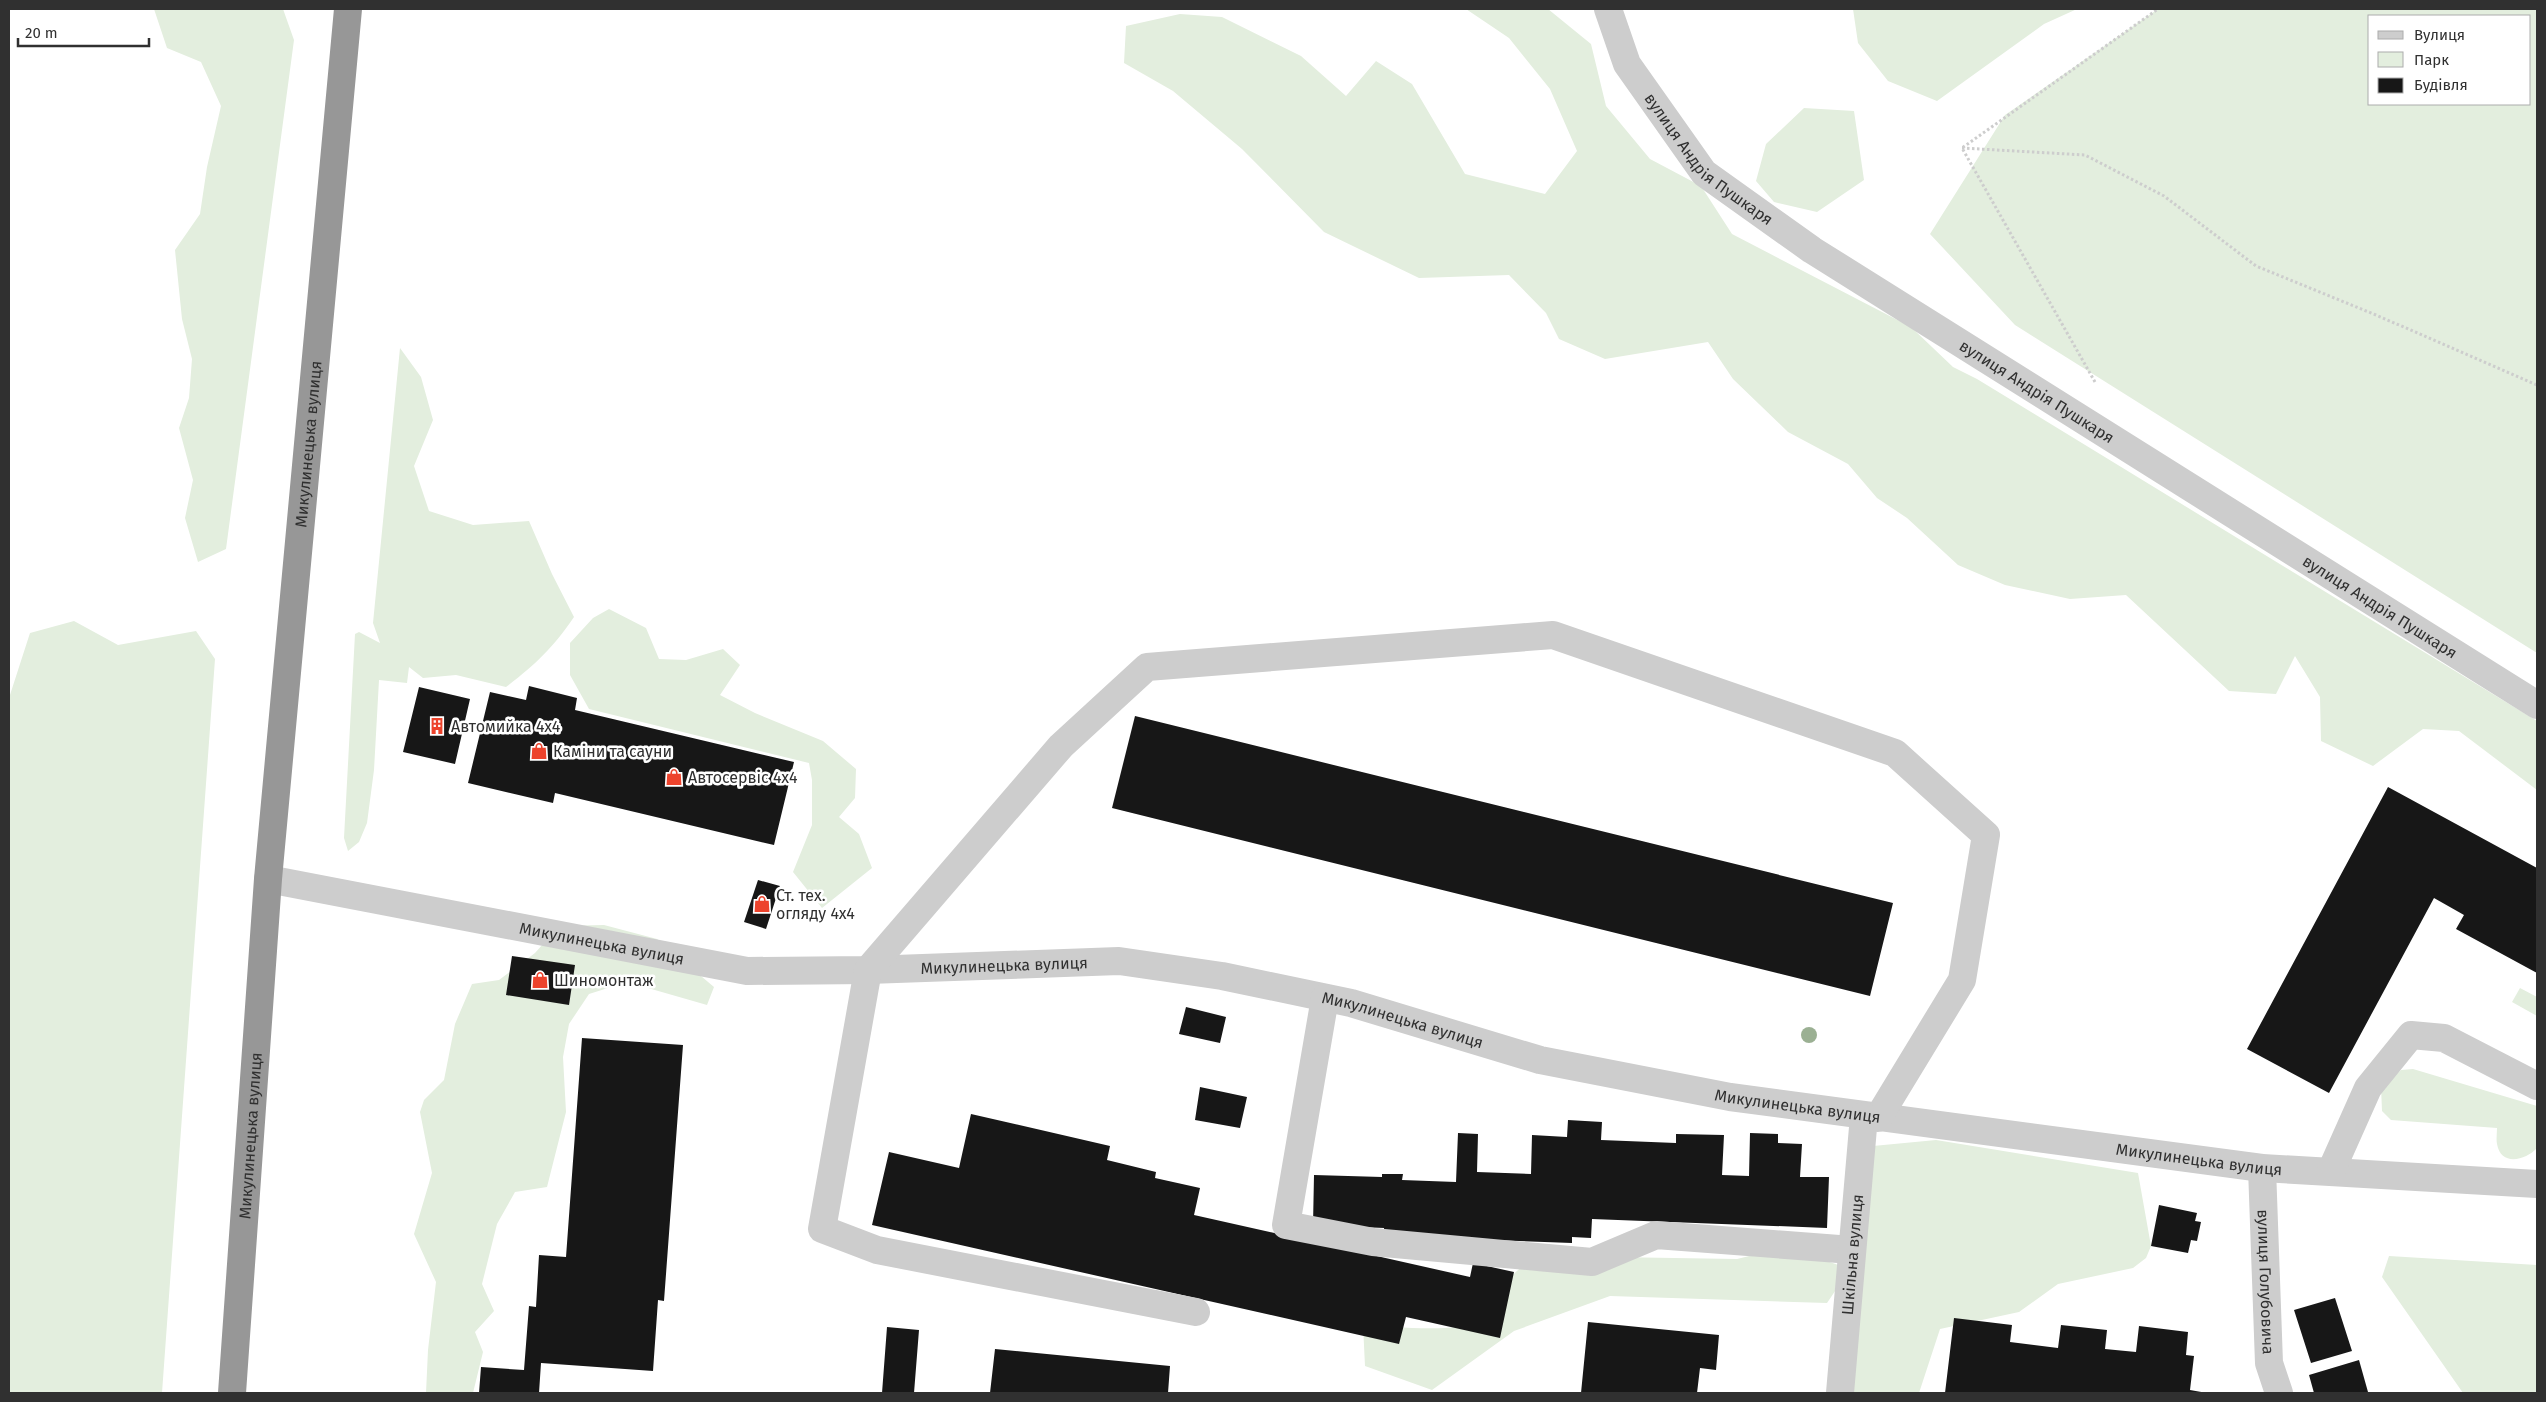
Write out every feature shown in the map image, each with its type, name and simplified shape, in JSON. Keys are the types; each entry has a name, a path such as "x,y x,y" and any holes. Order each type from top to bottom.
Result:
{"highway":[{"name":"Микулинецька вулиця","path":"232,1393 268,879 348,9"}],"street":[{"name":"вулиця Андрія Пушкаря","path":"1608,9 1627,64 1704,173 1812,250 2537,705"},
{"path":"1196,1312 877,1250 822,1229 868,970 1061,746 1147,667 1553,635 1895,753 1986,835 1962,980 1871,1117"},
{"name":"Микулинецька вулиця","path":"268,879 747,971 868,970 1119,961 1222,976 1325,998 1540,1060 1730,1097 2262,1168 2537,1184"},
{"path":"1325,998 1286,1225 1373,1242 1592,1262 1656,1234 1852,1250"},
{"path":"2331,1171 2368,1088 2411,1035 2444,1038 2537,1086"},
{"name":"Шкільна вулиця","path":"1840,1393 1852,1250 1871,1117"},
{"name":"вулиця Голубовича","path":"2262,1168 2270,1363 2279,1393"}],"path":[{"path":"1962,148 2158,9"},
{"path":"1962,148 2085,155 2164,196 2256,266 2537,385"},
{"path":"1962,148 2098,386"}],"green space":[{"path":"154,9 283,9 294,40 226,549 198,562 185,518 193,480 179,428 189,398 192,359 182,319 175,250 200,214 207,167 221,106 201,62 167,48"},
{"path":"1466,9 1548,9 1591,44 1606,106 1650,159 1701,186 1732,234 1911,327 1953,367 1977,379 2537,721 2537,790 2459,731 2423,729 2373,766 2321,741 2320,697 2295,656 2276,694 2229,691 2126,595 2070,599 2005,585 1958,565 1907,518 1877,498 1848,464 1788,432 1733,379 1708,342 1605,359 1559,339 1546,313 1509,275 1419,278 1324,232 1242,149 1173,91 1124,63 1126,26 1180,14 1222,17 1301,56 1346,96 1376,61 1412,84 1465,174 1545,194 1577,151 1550,89 1509,38"},
{"path":"1853,9 2077,9 2044,24 1937,101 1888,81 1858,43"},
{"path":"2158,9 2537,9 2537,653 2015,325 1930,234 2005,115"},
{"path":"1804,108 1854,111 1864,180 1817,212 1774,202 1756,181 1766,144"},
{"path":"400,348 421,377 433,420 414,466 429,511 473,525 529,521 552,574 574,617 559,638 543,655 506,687 456,675 423,678 409,667 407,683 379,680 374,770 367,823 359,842 348,851 344,838 355,634 359,632 380,643 373,623"},
{"path":"609,609 646,628 659,659 686,660 723,649 740,665 720,695 755,713 823,741 856,769 855,798 839,817 859,834 872,868 822,908 793,872 812,825 812,780 809,763 589,709 570,675 570,643 593,618"},
{"path":"74,621 118,645 196,631 215,659 162,1393 9,1393 9,698 30,633"},
{"path":"604,925 657,939 714,987 707,1005 627,982 589,994 569,1024 563,1057 566,1112 547,1187 515,1192 497,1224 482,1284 494,1311 475,1332 483,1352 473,1393 426,1393 428,1350 436,1282 414,1234 432,1173 420,1112 424,1100 444,1080 455,1024 472,984 499,980 535,953 559,926"},
{"path":"2520,988 2537,997 2537,1016 2512,1002"},
{"path":"2413,1069 2537,1106 2537,1148 2527,1156 2509,1159 2499,1151 2497,1128 2391,1120 2382,1111 2381,1087 2401,1070"},
{"path":"1936,1140 2138,1173 2151,1246 2146,1258 2133,1268 2058,1284 2019,1312 1940,1329 1919,1393 1852,1393 1873,1146"},
{"path":"1786,1247 1850,1269 1827,1303 1610,1296 1514,1331 1432,1390 1365,1366 1363,1325 1439,1328 1467,1325 1477,1321 1487,1312 1495,1303 1506,1284 1521,1268 1533,1261 1549,1256 1737,1259"},
{"path":"2389,1256 2537,1265 2537,1393 2463,1393 2382,1277"}],"building":[{"name":"Автосервіс 4х4","path":"529,686 577,698 575,710 794,762 774,845 555,793 553,803 468,783 490,692 526,700"},
{"name":"Автомийка 4х4","path":"419,687 470,699 455,764 403,752"},
{"path":"1135,716 1893,903 1870,996 1112,808"},
{"path":"2388,787 2537,868 2537,973 2456,929 2464,915 2434,898 2329,1093 2247,1049"},
{"name":"Ст. тех. огляду 4х4","path":"758,880 780,886 766,929 744,922"},
{"name":"Шиномонтаж","path":"512,956 575,965 569,1005 506,995"},
{"path":"1186,1007 1226,1017 1220,1043 1179,1034"},
{"path":"582,1038 683,1045 664,1301 658,1300 653,1371 541,1363 539,1393 479,1393 481,1367 524,1370 529,1306 536,1307 539,1255 566,1257"},
{"path":"1200,1087 1247,1097 1240,1128 1195,1120"},
{"path":"971,1114 1110,1146 1107,1160 1156,1172 1155,1178 1200,1188 1194,1215 1470,1277 1473,1263 1514,1272 1500,1338 1406,1317 1399,1344 872,1225 889,1152 959,1168"},
{"path":"1568,1120 1602,1122 1601,1140 1676,1143 1676,1134 1724,1135 1722,1175 1749,1176 1750,1133 1778,1134 1778,1143 1802,1144 1800,1177 1829,1177 1827,1228 1592,1219 1591,1238 1572,1237 1572,1243 1384,1236 1384,1228 1313,1225 1314,1175 1382,1177 1382,1174 1403,1174 1402,1180 1456,1182 1458,1133 1478,1134 1477,1172 1531,1174 1532,1135 1567,1137"},
{"path":"2159,1205 2197,1213 2195,1221 2201,1222 2197,1241 2191,1240 2188,1253 2151,1246"},
{"path":"2335,1298 2352,1351 2311,1363 2294,1310"},
{"path":"1954,1318 2012,1325 2010,1342 2058,1348 2061,1325 2107,1330 2105,1349 2136,1352 2139,1326 2188,1332 2186,1355 2194,1356 2190,1390 2207,1393 1945,1393"},
{"path":"1588,1322 1719,1335 1716,1370 1700,1368 1697,1393 1581,1393"},
{"path":"887,1327 919,1330 914,1393 882,1393"},
{"path":"995,1349 1170,1366 1168,1393 990,1393"},
{"path":"2359,1360 2368,1392 2314,1393 2309,1375"}],"place":[{"name":"Автомийка 4х4","path":"437,726"},
{"name":"Каміни та сауни","path":"539,751"},
{"name":"Автосервіс 4х4","path":"674,777"},
{"name":"Ст. тех. огляду 4х4","path":"762,904"},
{"name":"Шиномонтаж","path":"540,980"}]}
